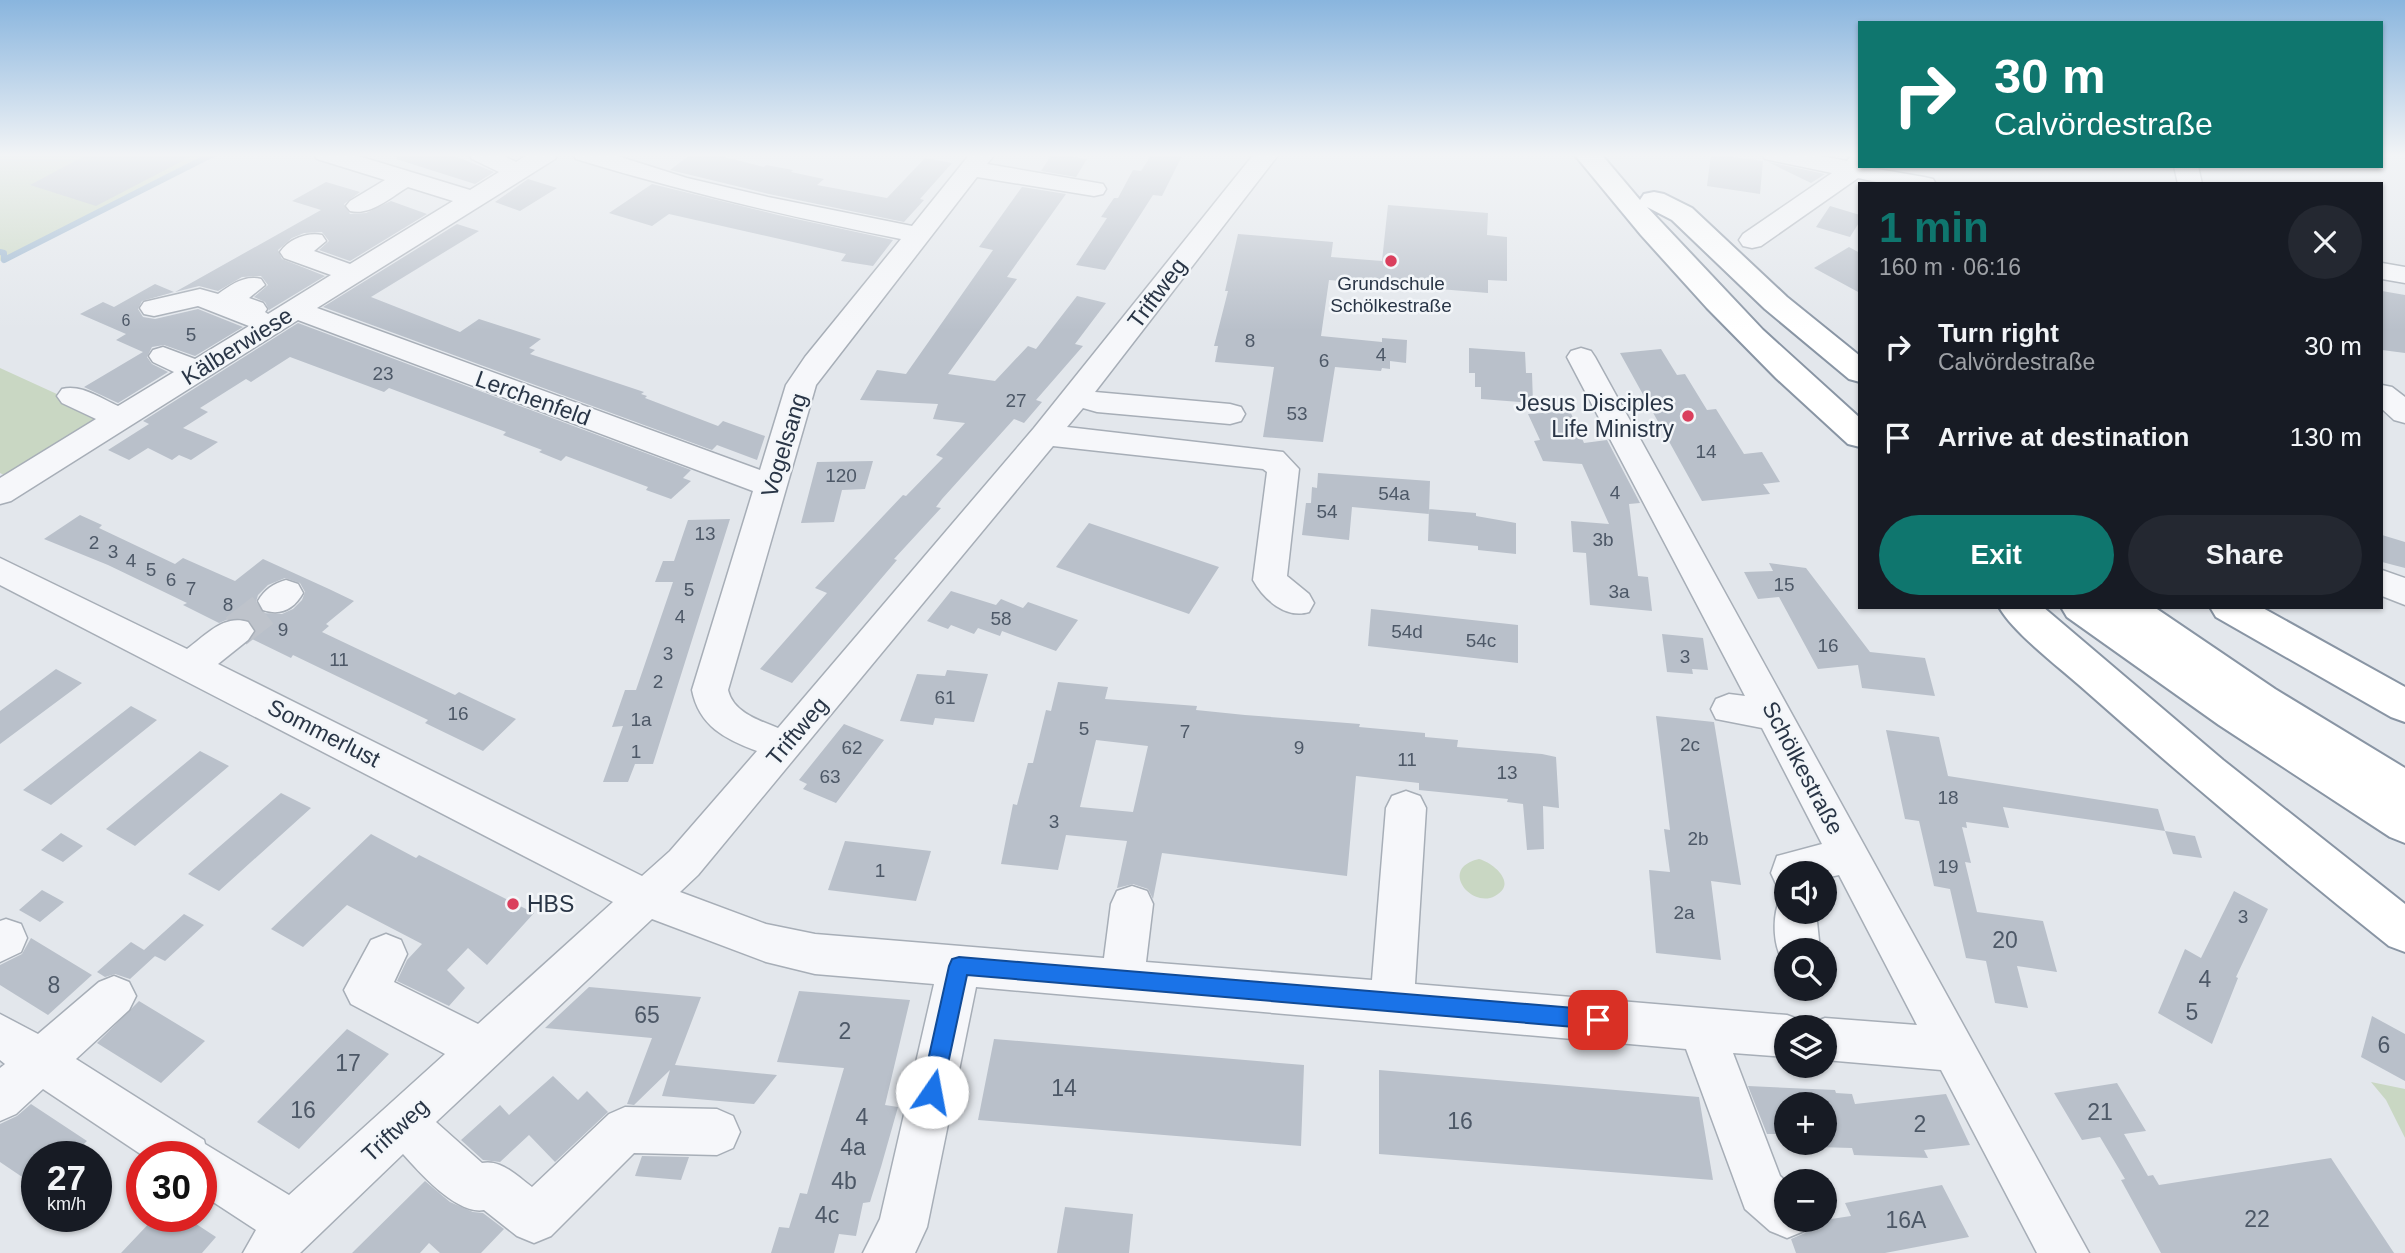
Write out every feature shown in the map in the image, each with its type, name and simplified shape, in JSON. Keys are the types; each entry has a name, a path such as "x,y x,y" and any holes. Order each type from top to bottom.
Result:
{"highway":[{"path":"1637,212 1705,291 1786,372 1858,434"},
{"path":"1665,212 1703,254 1803,353 1858,402"},
{"path":"1679,212 1776,303 1858,370"},
{"path":"1786,372 1808,414 1858,461"},
{"path":"2020,609 2211,775 2405,931"},
{"path":"2083,609 2233,714 2405,824"},
{"path":"2128,609 2261,700 2405,790"},
{"path":"2233,609 2405,706"}],"street":[{"name":"Kälberwiese","path":"0,493 282,318 460,212"},
{"path":"806,212 919,235"},
{"name":"Vogelsang","path":"785,746 721,717 711,703 710,690 802,385 816,363 937,212"},
{"name":"Triftweg","path":"280,1239 684,863 1045,435 1220,212"},
{"path":"1752,240 1791,212"},
{"path":"304,250 380,259"},
{"path":"2383,271 2405,275"},
{"path":"251,285 228,299 282,318"},
{"path":"155,308 200,297 282,318"},
{"name":"Lerchenfeld","path":"282,318 757,481 772,481"},
{"path":"163,356 197,371"},
{"name":"Schölkestraße","path":"1581,358 2064,1253"},
{"path":"2383,395 2405,413"},
{"path":"72,396 120,419"},
{"path":"1076,396 1097,402 1230,414"},
{"path":"1045,435 1272,458 1283,469 1270,580 1297,603"},
{"name":"Sommerlust","path":"0,570 646,898 766,943 815,954 1774,1034"},
{"path":"2383,582 2405,592"},
{"path":"190,666 236,631"},
{"path":"1729,709 1774,715"},
{"path":"1392,1003 1406,808"},
{"path":"1825,861 1850,855"},
{"path":"1122,980 1132,904"},
{"path":"386,954 366,990 459,1037 479,1052"},
{"path":"888,1253 903,1227 959,966"},
{"path":"0,1098 114,996"},
{"path":"1701,1028 1762,1192 1774,1202"},
{"path":"0,1035 162,1141"},
{"path":"1837,1040 1954,1049"},
{"path":"406,1120 420,1139 474,1188 490,1185 534,1219 625,1130 717,1132"},
{"path":"217,1181 280,1239"}],"green space":[{"path":"0,212 93,212 0,261"},
{"path":"0,368 105,416 6,476 0,473"},
{"path":"1479,859 1497,869 1504,880 1502,891 1486,899 1469,892 1460,878 1461,870 1467,864"},
{"path":"2371,1082 2405,1089 2405,1138 2386,1100"}],"building":[{"path":"317,212 427,214 350,261 319,250 329,241 322,232 304,233 292,238 278,250 282,259 325,276 269,310 265,302 254,297 268,285 261,276 242,277 218,291 199,286 175,292"},
{"path":"768,212 893,240 873,266 841,261 846,254 669,214 652,226 609,213"},
{"path":"858,212 913,212 904,222"},
{"path":"1004,212 1053,212 1007,277 1017,279 948,374 995,381 1028,346 1036,349 1077,296 1106,303 1075,344 1083,346 1036,400 1042,402 1024,423 1014,419 942,499 936,507 941,508 894,559 897,560 792,683 760,669 827,593 815,588 903,495 906,496 943,458 936,455 965,423 933,419 938,404 860,400 877,370 906,374 993,250 979,247"},
{"path":"1104,212 1142,212 1105,270 1076,265 1107,218 1101,217"},
{"path":"1387,212 1488,213 1487,235 1507,237 1507,281 1488,280 1488,293 1329,280 1321,336 1382,342 1382,338 1407,340 1406,363 1390,361 1390,369 1382,368 1381,371 1335,367 1323,442 1263,437 1274,367 1215,362 1218,346 1214,346 1228,291 1225,291 1238,234 1333,242 1331,257 1382,261"},
{"path":"1826,212 1858,214 1858,224 1850,237 1816,227"},
{"path":"457,224 479,231 371,297 460,332 479,319 541,339 529,348 535,350 530,354 644,392 641,394 647,396 645,398 718,426 723,421 765,436 757,460 717,445 712,450 323,307"},
{"path":"1849,247 1858,252 1858,292 1814,268"},
{"path":"155,284 174,292 142,301 138,309 143,317 155,319 198,309 243,327 195,356 164,345 152,347 147,357 152,364 168,372 118,403 84,387 143,352 116,340 126,334 80,314 103,302 114,307"},
{"path":"2383,291 2405,295 2405,353 2383,350"},
{"path":"298,323 691,470 683,478 691,481 671,499 646,490 648,487 566,456 561,461 539,452 542,450 503,435 506,432 389,388 384,392 290,357 251,382 246,379 200,408 208,412 183,428 218,442 191,460 179,455 172,460 148,448 129,460 108,450 149,424 143,421"},
{"path":"1469,348 1525,352 1526,373 1532,373 1533,403 1481,399 1481,387 1475,387 1475,373 1469,373"},
{"path":"1661,349 1677,375 1685,374 1707,410 1716,409 1744,454 1762,452 1780,482 1763,484 1770,494 1702,501 1620,353"},
{"path":"1570,411 1584,443 1607,440 1640,503 1629,504 1638,576 1648,577 1652,611 1590,605 1586,553 1573,552 1571,521 1609,524 1582,464 1543,461 1534,441 1540,440 1528,414"},
{"path":"873,461 865,489 842,490 834,522 801,523 817,462"},
{"path":"1318,473 1430,481 1429,514 1352,507 1349,540 1302,535 1306,503 1311,503 1312,487 1317,488"},
{"path":"1429,509 1476,513 1476,516 1516,523 1516,554 1478,550 1478,546 1428,541"},
{"path":"80,515 102,525 99,528 175,564 183,558 235,581 263,559 354,601 326,624 329,626 322,632 455,695 459,692 516,719 483,751 425,723 428,720 293,655 291,658 252,639 256,630 248,619 231,618 219,623 183,605 187,603 108,565 44,539","holes":["285,578 300,583 305,592 302,600 293,609 282,614 262,613 256,602 258,595 268,585"]},
{"path":"730,519 653,764 635,764 628,782 603,782 623,726 612,727 625,690 636,690 673,582 655,582 663,561 674,561 688,520"},
{"path":"1089,523 1219,567 1189,614 1056,567"},
{"path":"2383,535 2405,542 2405,568 2383,562"},
{"path":"1769,563 1806,568 1870,652 1925,658 1935,696 1862,688 1858,665 1818,669 1779,597 1758,599 1744,572 1773,571"},
{"path":"951,591 996,605 1001,599 1023,608 1028,602 1078,620 1056,651 1002,631 1000,636 978,628 974,634 951,625 948,629 927,621"},
{"path":"1371,609 1518,625 1518,663 1368,646"},
{"path":"1662,634 1703,638 1708,670 1692,669 1693,674 1667,672"},
{"path":"56,669 82,683 0,744 0,711"},
{"path":"947,670 988,674 974,722 935,718 933,725 900,721 917,674 945,676"},
{"path":"1058,682 1108,687 1105,699 1197,706 1196,710 1245,715 1360,724 1359,727 1425,733 1425,737 1458,740 1457,747 1542,754 1556,757 1559,808 1543,806 1544,849 1527,850 1523,804 1507,802 1508,799 1419,790 1419,783 1356,776 1347,876 1162,853 1153,899 1148,889 1133,884 1117,888 1127,841 1066,835 1058,870 1001,864 1013,804 1017,805 1028,763 1033,763 1046,710 1051,711","holes":["1096,740 1148,746 1133,812 1080,807"]},
{"path":"131,706 157,720 51,805 23,790"},
{"path":"1656,716 1714,722 1741,885 1711,881 1721,960 1656,953 1649,870 1670,872 1664,829 1670,830"},
{"path":"844,724 884,740 836,803 803,789 807,784 799,780"},
{"path":"1886,730 1939,737 1948,776 2158,809 2165,831 2003,807 2009,828 1966,822 1967,828 1962,827 1971,863 1965,862 1977,912 2043,921 2057,972 2017,966 2028,1008 1995,1003 1986,961 1966,958 1950,889 1934,886 1919,821 1905,819"},
{"path":"200,751 229,766 135,846 106,829"},
{"path":"281,793 311,808 219,891 188,874"},
{"path":"2165,831 2195,836 2202,858 2173,854"},
{"path":"61,833 83,846 63,862 41,850"},
{"path":"371,834 534,913 487,965 468,948 447,970 465,988 449,1006 397,981 407,960 422,944 347,905 303,947 271,929"},
{"path":"845,841 931,851 916,901 828,890"},
{"path":"42,890 64,902 40,922 19,910"},
{"path":"2234,891 2268,909 2236,977 2238,978 2212,1044 2158,1013 2185,949 2201,958"},
{"path":"184,914 204,925 165,961 155,956 130,979 115,974 105,977 97,972 131,942 144,950"},
{"path":"31,938 92,975 48,1015 0,985 0,965 22,954"},
{"path":"589,987 701,997 675,1065 777,1075 754,1104 662,1096 670,1070 634,1105 627,1104 652,1038 545,1028"},
{"path":"799,991 910,1000 885,1105 898,1107 881,1167 870,1202 863,1203 856,1236 839,1234 834,1253 771,1253 779,1227 789,1228 800,1193 807,1194 844,1068 777,1062"},
{"path":"139,1001 205,1041 161,1083 97,1043"},
{"path":"2372,1016 2405,1034 2405,1081 2361,1057"},
{"path":"347,1029 389,1054 299,1149 257,1122"},
{"path":"994,1039 1304,1065 1301,1146 978,1120"},
{"path":"1379,1070 1699,1097 1713,1180 1379,1154"},
{"path":"553,1076 578,1100 587,1091 608,1112 555,1162 529,1135 500,1162 483,1160 461,1140 500,1105 509,1115"},
{"path":"2117,1083 2146,1131 2124,1134 2148,1176 2153,1175 2159,1185 2331,1158 2394,1253 2161,1253 2121,1180 2125,1179 2100,1137 2082,1140 2054,1093"},
{"path":"1748,1086 1835,1090 1836,1092 1774,1092 1774,1134 1767,1134"},
{"path":"1837,1093 1852,1094 1855,1104 1946,1094 1970,1145 1924,1150 1928,1158 1854,1155 1852,1148 1837,1148"},
{"path":"31,1104 87,1141 21,1141 21,1176 0,1162 0,1124 17,1116"},
{"path":"642,1156 689,1157 681,1180 635,1176"},
{"path":"425,1181 450,1202 473,1212 483,1213 504,1229 481,1253 440,1253 429,1243 420,1253 352,1253"},
{"path":"1942,1185 1969,1237 1885,1253 1796,1253 1791,1239 1806,1232 1837,1232 1837,1218 1851,1216 1845,1203"},
{"path":"1065,1207 1133,1214 1129,1253 1057,1253"},
{"path":"141,1232 208,1232 216,1237 202,1253 121,1253"}],"waterway":[{"path":"0,252 4,253 4,260 98,212"}],"tunnel":[{"path":"236,631 275,601"}],"place":[{"name":"Grundschule Schölkestraße","path":"1391,261"},
{"name":"Jesus Disciples Life Ministry","path":"1688,416"},
{"name":"HBS","path":"513,904"}],"route":[{"path":"932,1092 959,966 1598,1020"}]}
